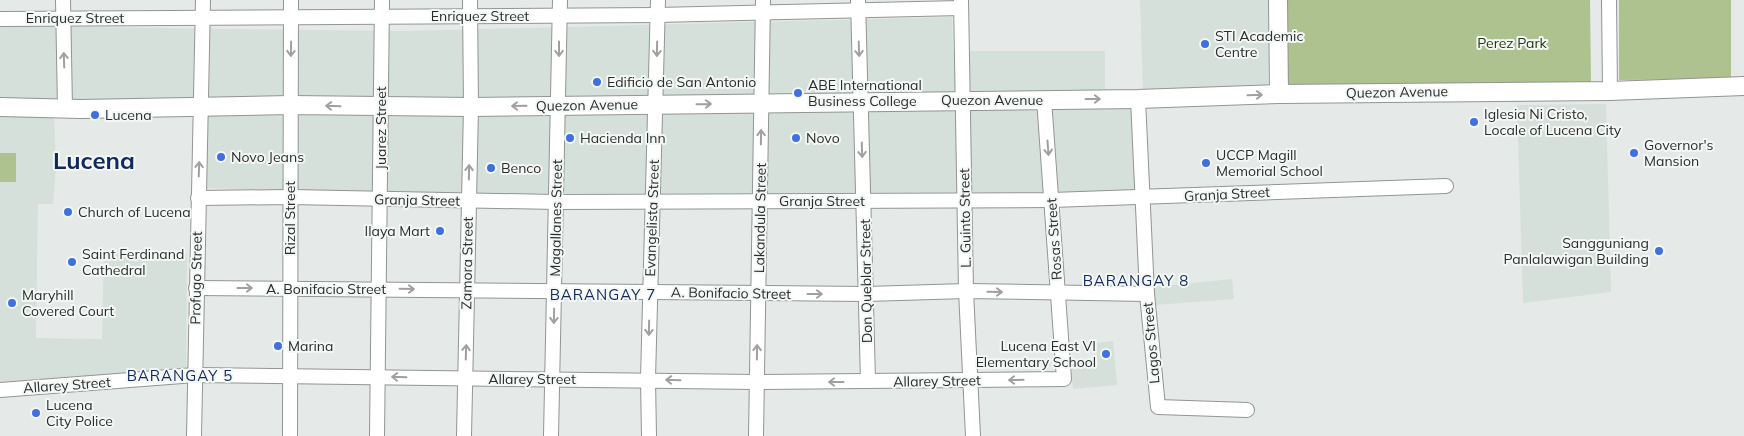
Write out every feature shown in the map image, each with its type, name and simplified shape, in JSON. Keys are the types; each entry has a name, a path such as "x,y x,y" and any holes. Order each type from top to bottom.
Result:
{"main road":[{"path":"1278,0 1279,94"},
{"name":"Quezon Avenue","path":"0,107 201,107 290,104 382,108 655,105 1138,99 1279,94 1610,91 1744,86"}],"street":[{"path":"63,0 65,108"},
{"name":"Profugo Street","path":"194,436 203,0"},
{"name":"Rizal Street","path":"290,436 291,0"},
{"name":"Juarez Street","path":"377,436 382,0"},
{"name":"Zamora Street","path":"464,436 468,290 470,0"},
{"name":"Magallanes Street","path":"551,436 558,16 560,0"},
{"name":"Evangelista Street","path":"649,436 648,379 658,0"},
{"path":"1609,0 1610,91"},
{"name":"Enriquez Street","path":"0,19 657,15 763,6 961,4"},
{"name":"L. Guinto Street","path":"961,4 966,291 973,436"},
{"name":"Don Queblar Street","path":"858,5 868,382"},
{"name":"Lakandula Street","path":"756,436 763,6"},
{"name":"Lagos Street","path":"1138,99 1147,294 1158,407 1246,410"},
{"name":"Rosas Street","path":"1044,100 1064,379"},
{"name":"Granja Street","path":"198,198 290,197 556,202 1052,200 1144,198 1317,189 1446,186"},
{"name":"A. Bonifacio Street","path":"196,288 554,290 758,294 866,294 966,291 1147,294"},
{"name":"Allarey Street","path":"0,390 195,375 378,376 465,380 648,379 757,382 1064,379"}],"shaded area":[{"name":"STI Academic Centre","path":"1140,0 1269,0 1268,88 1143,89"},
{"path":"952,17 953,51 1105,51 1105,93 1135,92 1134,192 405,194 205,188 207,104 0,105 0,26 406,31"},
{"path":"1606,104 1611,292 1523,303 1517,105"},
{"path":"0,116 54,117 56,167 53,204 38,204 36,338 102,339 104,251 187,254 186,369 0,384"},
{"path":"1232,279 1234,299 1155,305 1153,287"},
{"name":"Lucena East VI Elementary School","path":"1113,341 1117,385 1073,389 1071,368 1098,366 1096,343"}],"green space":[{"name":"Perez Park","path":"1285,0 1590,0 1591,85 1285,86"},
{"path":"1619,0 1731,0 1731,79 1619,80"},
{"path":"0,153 16,153 16,182 0,182"}],"place":[{"name":"STI Academic Centre","path":"1205,44"},
{"name":"Edificio de San Antonio","path":"597,82"},
{"name":"ABE International Business College","path":"798,93"},
{"name":"Lucena","path":"95,115"},
{"name":"Iglesia Ni Cristo, Locale of Lucena City","path":"1474,122"},
{"name":"Hacienda Inn","path":"570,138"},
{"name":"Novo","path":"796,138"},
{"name":"Governor's Mansion","path":"1634,153"},
{"name":"Novo Jeans","path":"221,157"},
{"name":"UCCP Magill Memorial School","path":"1206,163"},
{"name":"Benco","path":"491,168"},
{"name":"Church of Lucena","path":"68,212"},
{"name":"Ilaya Mart","path":"440,231"},
{"name":"Sangguniang Panlalawigan Building","path":"1659,251"},
{"name":"Saint Ferdinand Cathedral","path":"72,262"},
{"name":"Maryhill Covered Court","path":"12,303"},
{"name":"Marina","path":"278,346"},
{"name":"Lucena East VI Elementary School","path":"1106,354"},
{"name":"Lucena City Police","path":"36,413"}],"district":[{"name":"Lucena","path":"94,161"},
{"name":"BARANGAY 8","path":"1136,281"},
{"name":"BARANGAY 7","path":"603,295"},
{"name":"BARANGAY 5","path":"180,376"}]}
